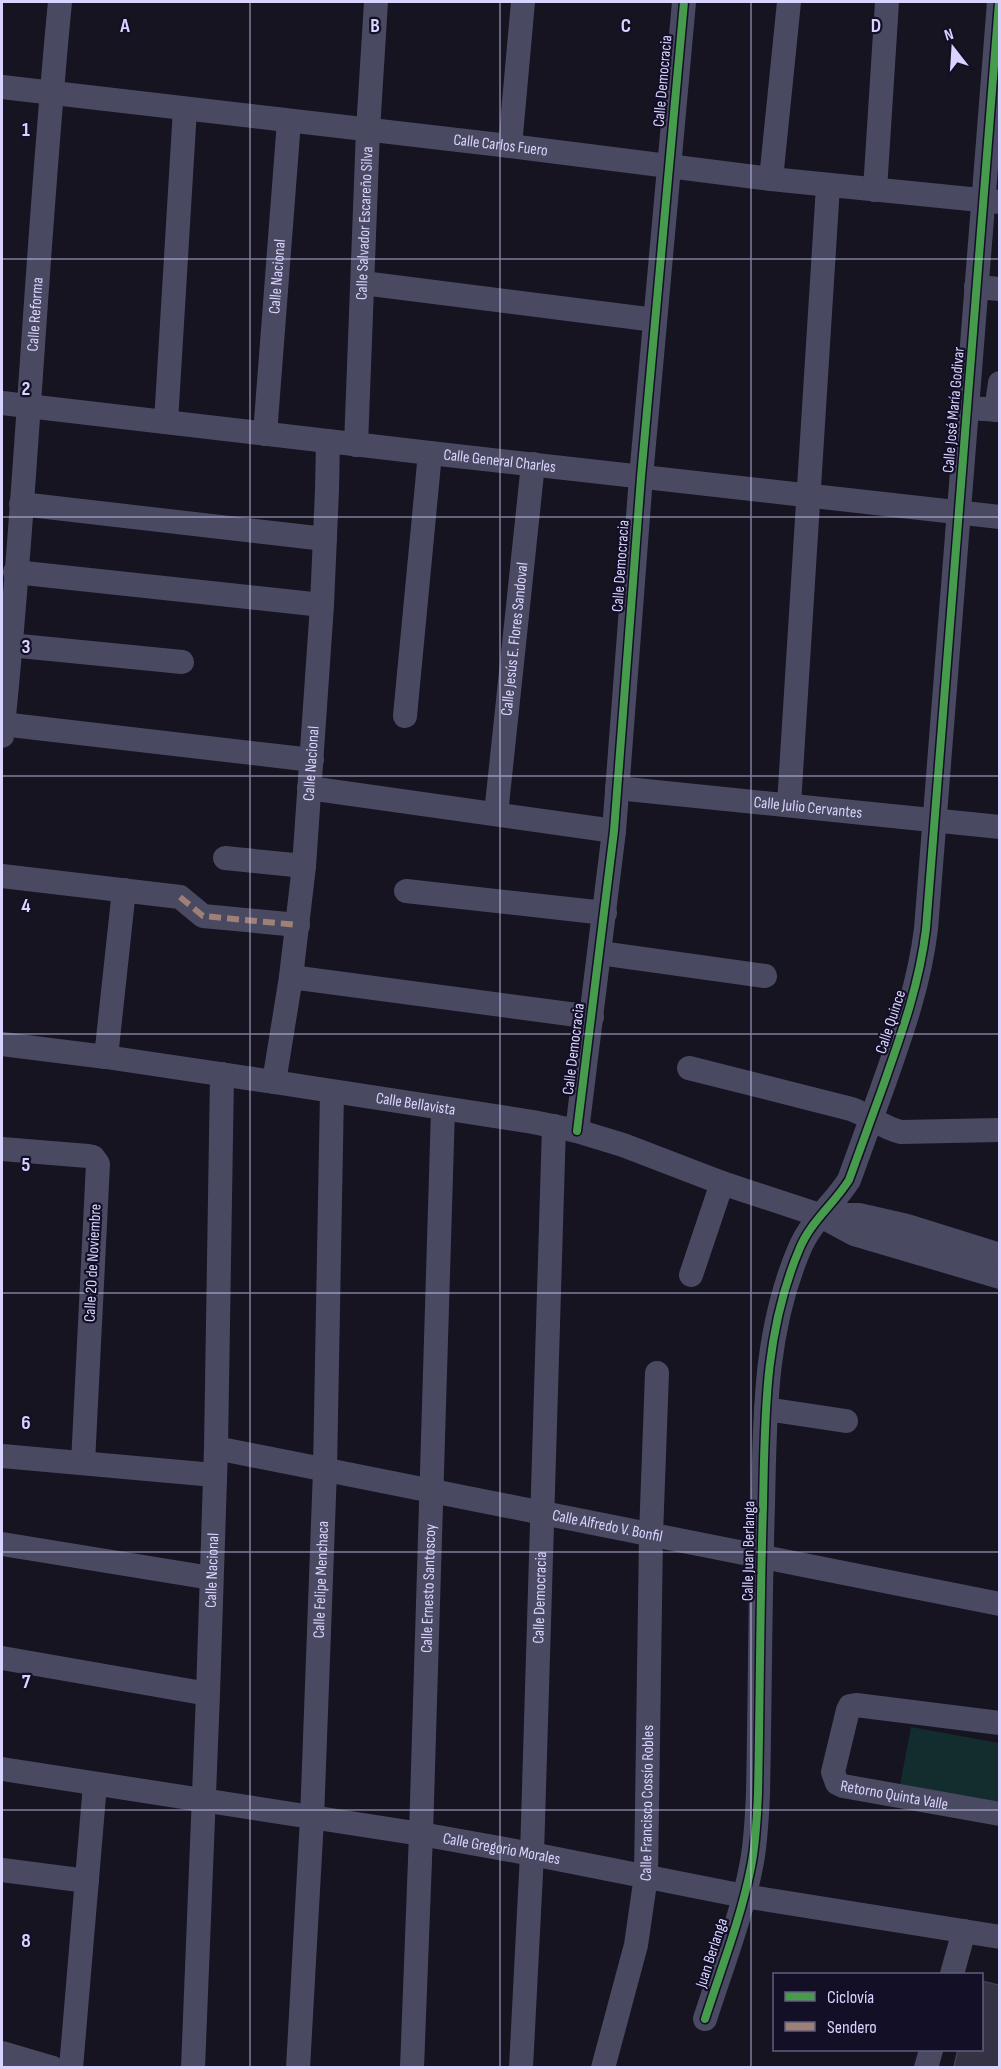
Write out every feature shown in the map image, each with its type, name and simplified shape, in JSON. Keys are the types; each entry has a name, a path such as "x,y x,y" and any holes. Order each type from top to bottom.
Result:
{"street":[{"name":"Calle Reforma","path":"2,728 60,2"},
{"name":"Calle Salvador Escareño Silva","path":"356,445 368,130 376,2"},
{"path":"510,146 523,2"},
{"name":"Calle Democracia","path":"521,2067 532,1854 543,1514 566,1128 592,1017 614,831 641,477 684,2"},
{"path":"771,180 789,2"},
{"path":"875,190 887,2"},
{"name":"Calle José María Godivar","path":"934,820 968,408 988,288 999,2"},
{"name":"Calle Carlos Fuero","path":"2,87 510,146 771,180 992,201"},
{"path":"166,422 185,109"},
{"name":"Calle Nacional","path":"265,434 289,121"},
{"path":"789,804 828,186"},
{"path":"363,283 655,320"},
{"path":"968,408 998,410 999,383"},
{"name":"Calle General Charles","path":"2,403 356,445 999,516"},
{"name":"Calle Nacional","path":"274,1082 291,977 304,866 322,605 327,441"},
{"path":"405,716 430,453"},
{"name":"Calle Jesús E. Flores Sandoval","path":"496,814 533,464"},
{"path":"21,504 325,539"},
{"path":"15,572 322,605"},
{"path":"10,645 182,662"},
{"path":"2,728 312,760"},
{"path":"309,788 614,831"},
{"name":"Calle Julio Cervantes","path":"617,788 999,827"},
{"name":"Calle Quince","path":"819,1215 849,1180 916,989 927,929 934,820"},
{"path":"225,858 304,866"},
{"path":"2,876 180,897 203,916 298,925"},
{"path":"106,1057 124,890"},
{"path":"406,891 605,913"},
{"path":"600,953 765,976"},
{"path":"291,977 592,1017"},
{"name":"Calle Bellavista","path":"2,1044 222,1074 566,1128 623,1145 722,1183 819,1215 854,1234 999,1277"},
{"path":"689,1068 851,1109 889,1130 901,1132 999,1130"},
{"name":"Calle Nacional","path":"193,2067 216,1448 222,1074"},
{"name":"Calle Felipe Menchaca","path":"298,2067 312,1819 325,1470 332,1092"},
{"name":"Calle Ernesto Santoscoy","path":"412,2067 443,1109"},
{"name":"Calle 20 de Noviembre","path":"2,1149 88,1156 93,1157 98,1164 83,1463"},
{"path":"691,1275 722,1183"},
{"name":"Calle Bellavista","path":"819,1215 859,1215 907,1226 999,1256"},
{"name":"Calle Juan Berlanga","path":"744,1896 752,1865 758,1792 761,1558 766,1409 771,1346 778,1310 799,1249 819,1215"},
{"name":"Calle Francisco Cossío Robles","path":"603,2067 636,1946 645,1876 651,1535 657,1373"},
{"path":"766,1409 846,1421"},
{"name":"Calle Alfredo V. Bonfil","path":"216,1448 432,1493 999,1604"},
{"path":"2,1456 214,1475"},
{"path":"2,1544 212,1578"},
{"path":"2,1658 208,1694"},
{"name":"Retorno Quinta Valle","path":"999,1723 850,1706 833,1773 837,1783 843,1786 999,1814"},
{"name":"Calle Gregorio Morales","path":"2,1769 312,1819 421,1834 744,1896 999,1937"},
{"path":"71,2067 95,1784"},
{"path":"2,1870 87,1881"},
{"name":"Juan Berlanga","path":"705,2019 744,1896"},
{"path":"952,1973 964,1931"},
{"path":"926,2067 930,2051"},
{"path":"2,2053 53,2067"}],"green space":[{"path":"911,1727 999,1743 1000,1793 998,1803 900,1785"}],"building":[{"path":"983,1981 999,1985 999,2067 954,2067 958,2051 983,2051"}],"marked path":[{"path":"180,897 203,916 298,925"}],"cycle path":[{"path":"577,1131 614,831 641,477 684,2"},
{"path":"705,2019 742,1905 755,1839 758,1793 766,1407 779,1312 787,1281 804,1240 849,1180 908,1010 923,950 999,2"}]}
